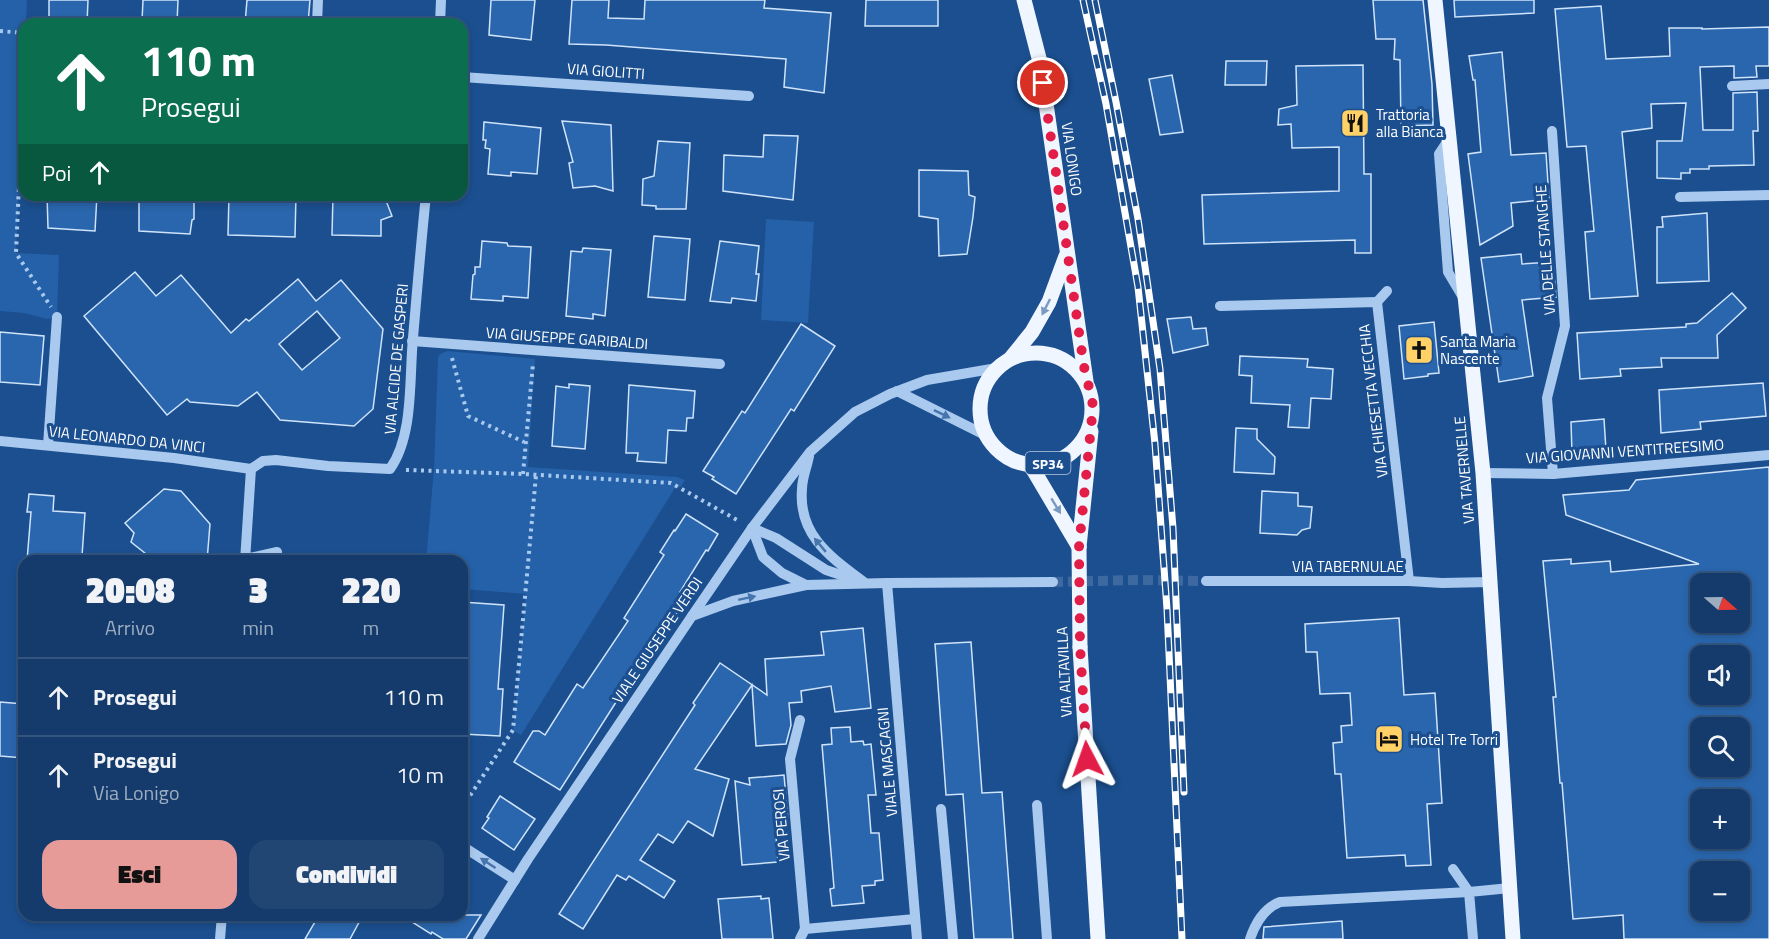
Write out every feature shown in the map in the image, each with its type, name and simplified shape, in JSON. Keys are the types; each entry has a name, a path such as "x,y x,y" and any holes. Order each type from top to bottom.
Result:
{"main road":[{"name":"VIA LONIGO","path":"1024,0 1040,62 1086,381"},
{"name":"VIA TAVERNELLE","path":"1435,0 1483,473 1513,939"},
{"name":"VIA LONIGO","path":"1011,358 1032,332 1049,302 1067,253"},
{"name":"SP34","path":"1024,353 1053,354 1066,360 1077,369 1086,381 1091,393 1092,421 1084,438 1072,453 1055,462 1031,465 1021,463 1002,453 993,445 981,422 982,393 988,379 1011,358 1024,353"},
{"name":"VIA ALTAVILLA","path":"1092,421 1079,547 1080,646 1098,939"},
{"name":"VIA ALTAVILLA","path":"1031,465 1079,547"}],"street":[{"path":"317,18 318,0"},
{"path":"440,18 441,0"},
{"name":"VIA GIOLITTI","path":"468,77 748,96"},
{"path":"1732,86 1769,84"},
{"name":"VIA DELLE STANGHE","path":"1552,131 1564,326 1547,398 1553,474"},
{"path":"1680,197 1769,195"},
{"name":"VIA ALCIDE DE GASPERI","path":"390,469 398,458 403,443 409,405 412,342 425,201"},
{"path":"1377,302 1387,291"},
{"name":"VIA CHIESETTA VECCHIA","path":"1220,306 1377,302 1409,581"},
{"path":"48,445 57,317"},
{"name":"VIA GIUSEPPE GARIBALDI","path":"412,342 720,364"},
{"name":"VIALE GIUSEPPE VERDI","path":"478,939 692,616 752,528 810,452 855,412 897,391 927,380 998,368"},
{"path":"897,391 987,436"},
{"name":"VIA LEONARDO DA VINCI","path":"0,441 174,458 251,469"},
{"path":"810,452 802,489 803,515 815,539 829,555 865,583"},
{"name":"VIA GIOVANNI VENTITREESIMO","path":"1483,473 1553,474 1769,455"},
{"path":"245,555 251,469 263,461 276,460 328,466 390,469"},
{"path":"752,528 776,538 826,570 865,583"},
{"path":"752,528 763,557 782,573 806,585"},
{"path":"265,555 277,552"},
{"name":"VIA TABERNULAE","path":"1206,581 1491,582"},
{"path":"692,616 733,601 806,585 1053,582"},
{"name":"VIALE MASCAGNI","path":"887,583 916,939"},
{"name":"VIA PEROSI","path":"800,720 790,759 805,928"},
{"path":"1037,805 1047,939"},
{"path":"941,809 953,939"},
{"path":"468,850 515,880"},
{"path":"1453,869 1469,892 1473,939"},
{"path":"1250,939 1261,917 1274,904 1280,902 1510,888"},
{"path":"800,939 805,928 915,919"},
{"path":"220,939 222,921"}],"path":[{"path":"0,31 18,32"},
{"path":"19,201 16,253 57,317"},
{"path":"448,344 468,416 524,442"},
{"path":"523,474 524,442 534,351"},
{"path":"390,469 671,483 752,528"},
{"path":"468,799 513,730 536,475"}],"shaded area":[{"path":"0,0 27,0 26,18 18,18 18,201 16,253 59,255 57,317 47,319 24,313 0,311"},
{"path":"766,219 814,222 808,323 761,320"},
{"path":"447,351 535,359 528,467 677,477 685,480 681,487 675,488 521,735 513,730 526,594 468,589 468,555 427,555 440,354"}],"building":[{"path":"49,0 88,0 87,18 49,18"},
{"path":"143,0 178,0 177,18 142,18"},
{"path":"247,0 310,0 308,18 246,18"},
{"path":"491,0 535,0 531,40 489,35"},
{"path":"572,0 609,0 608,18 644,19 645,0 765,0 764,8 831,13 824,93 784,87 786,59 569,44"},
{"path":"866,0 938,0 938,26 865,26"},
{"path":"1373,0 1423,0 1432,84 1433,125 1401,126 1400,60 1394,59 1395,39 1376,39"},
{"path":"1454,0 1534,0 1534,13 1455,17"},
{"path":"1601,6 1606,59 1670,56 1669,28 1769,27 1769,66 1756,66 1757,77 1734,78 1734,66 1700,67 1703,130 1733,130 1733,93 1757,92 1758,131 1753,131 1754,165 1709,166 1709,169 1690,169 1690,173 1681,173 1681,179 1657,178 1657,141 1682,141 1686,103 1651,104 1652,128 1622,132 1638,296 1590,299 1585,232 1594,231 1586,146 1567,147 1555,9"},
{"path":"1502,52 1511,155 1546,153 1549,199 1511,203 1513,226 1480,245 1468,154 1481,152 1475,80 1473,80 1469,56"},
{"path":"1226,61 1267,61 1266,85 1225,85"},
{"path":"1363,65 1364,174 1371,174 1371,253 1355,253 1355,240 1204,244 1202,195 1339,191 1339,147 1292,148 1291,124 1278,125 1279,109 1297,105 1296,66"},
{"path":"1172,75 1183,132 1160,135 1149,79"},
{"path":"562,121 611,125 613,191 595,186 573,188 569,163 573,162"},
{"path":"484,122 541,128 537,174 511,172 511,176 488,174 490,149 485,148 486,140 483,140"},
{"path":"764,135 798,136 793,200 723,191 724,155 763,157"},
{"path":"658,141 690,143 686,209 656,209 656,206 642,205 643,179 654,176"},
{"path":"919,170 968,171 969,195 975,197 967,254 939,256 938,219 919,216"},
{"path":"47,201 97,201 95,231 48,228"},
{"path":"139,201 194,201 194,219 190,234 139,231"},
{"path":"229,201 296,201 295,237 228,235"},
{"path":"333,201 386,201 392,216 381,220 381,236 332,235"},
{"path":"1707,213 1709,281 1657,283 1657,227 1663,227 1662,217"},
{"path":"654,236 690,239 685,300 648,297"},
{"path":"482,241 507,243 508,246 531,247 528,298 503,296 503,301 471,299 475,267 480,267"},
{"path":"720,241 759,246 756,301 732,298 731,303 710,301"},
{"path":"583,248 611,250 605,316 593,314 593,319 566,316 571,251 582,252"},
{"path":"1521,254 1522,264 1553,262 1556,297 1522,300 1533,376 1499,382 1481,258"},
{"path":"135,272 156,296 181,275 231,333 246,319 249,321 298,279 316,301 341,280 383,329 373,409 354,426 280,420 257,392 238,406 190,402 187,399 167,415 84,316","holes":["317,311 340,338 302,370 279,344"]},
{"path":"1732,293 1746,308 1717,335 1718,358 1661,358 1662,367 1620,369 1621,376 1580,379 1577,333 1686,327 1686,324 1697,323"},
{"path":"1191,317 1193,329 1206,328 1208,345 1173,353 1167,319"},
{"name":"Santa Maria Nascente","path":"1434,322 1439,373 1404,379 1399,326"},
{"path":"801,324 835,346 794,411 791,409 736,494 703,471 742,411 745,413"},
{"path":"0,332 44,336 40,385 0,382"},
{"path":"1240,356 1308,359 1307,367 1333,369 1331,399 1311,398 1309,428 1288,427 1290,405 1251,403 1252,376 1239,375"},
{"path":"1763,383 1766,416 1700,422 1701,429 1661,433 1659,390"},
{"path":"569,384 590,386 585,449 552,446 556,386 569,388"},
{"path":"629,385 695,391 693,418 687,418 686,431 668,430 666,463 637,461 638,453 626,453"},
{"path":"1604,419 1606,450 1572,454 1571,422"},
{"path":"1236,428 1257,429 1257,439 1275,457 1274,474 1234,472"},
{"path":"1769,467 1769,939 1624,939 1623,915 1573,919 1543,561 1571,559 1571,564 1610,561 1611,572 1699,564 1566,515 1563,495 1629,490 1636,480"},
{"path":"164,489 181,491 210,524 207,555 147,555 131,542 134,533 125,523"},
{"path":"1262,491 1298,493 1298,506 1312,507 1310,528 1302,530 1297,535 1260,533"},
{"path":"29,494 54,496 53,511 85,513 82,555 27,555 31,512 27,512"},
{"path":"686,514 718,534 680,592 687,597 560,790 514,762 533,731 539,731 545,735 577,684 583,688 628,621 624,618 664,555 660,552"},
{"path":"468,602 504,605 498,689 503,689 500,736 468,734"},
{"path":"1399,618 1404,695 1435,693 1442,803 1427,804 1431,865 1406,866 1405,855 1347,858 1341,774 1335,774 1333,743 1342,742 1341,726 1352,725 1350,693 1320,694 1317,652 1306,652 1305,624"},
{"path":"863,628 871,708 835,712 831,686 801,691 802,702 789,703 791,725 786,744 756,746 752,685 695,769 729,779 713,836 688,821 673,843 658,834 640,860 675,881 664,898 629,876 626,880 617,875 583,929 559,914 720,663 767,695 765,659 824,655 821,632"},
{"path":"971,642 982,793 1002,792 1013,939 974,939 963,794 946,795 935,644"},
{"path":"0,702 18,704 18,758 0,756"},
{"path":"850,727 851,742 863,741 864,745 871,744 876,795 868,795 871,833 879,833 883,880 875,881 875,885 862,886 864,903 832,906 830,889 834,888 822,745 832,744 831,728"},
{"path":"784,775 788,821 775,822 778,862 742,865 735,781 750,785 749,778"},
{"path":"500,796 535,819 514,850 482,828"},
{"path":"761,896 761,899 769,898 773,939 722,939 718,899"},
{"path":"468,915 481,915 466,939 443,939 432,932 431,934 410,921 468,921"},
{"path":"316,921 360,921 350,939 305,939"},
{"path":"1342,921 1343,939 1263,939 1264,927"}],"tunnel":[{"path":"1053,582 1206,581"}],"railway":[{"path":"1083,0 1106,104 1138,287 1155,444 1167,609 1182,939"},
{"path":"1095,0 1138,219 1160,369 1173,528 1184,792"}],"place":[{"name":"Trattoria alla Bianca","path":"1355,123"},
{"name":"Santa Maria Nascente","path":"1419,350"},
{"name":"Hotel Tre Torri","path":"1389,739"}],"route":[{"path":"1043,83 1086,381 1093,407 1079,547 1080,646 1087,759"}]}
